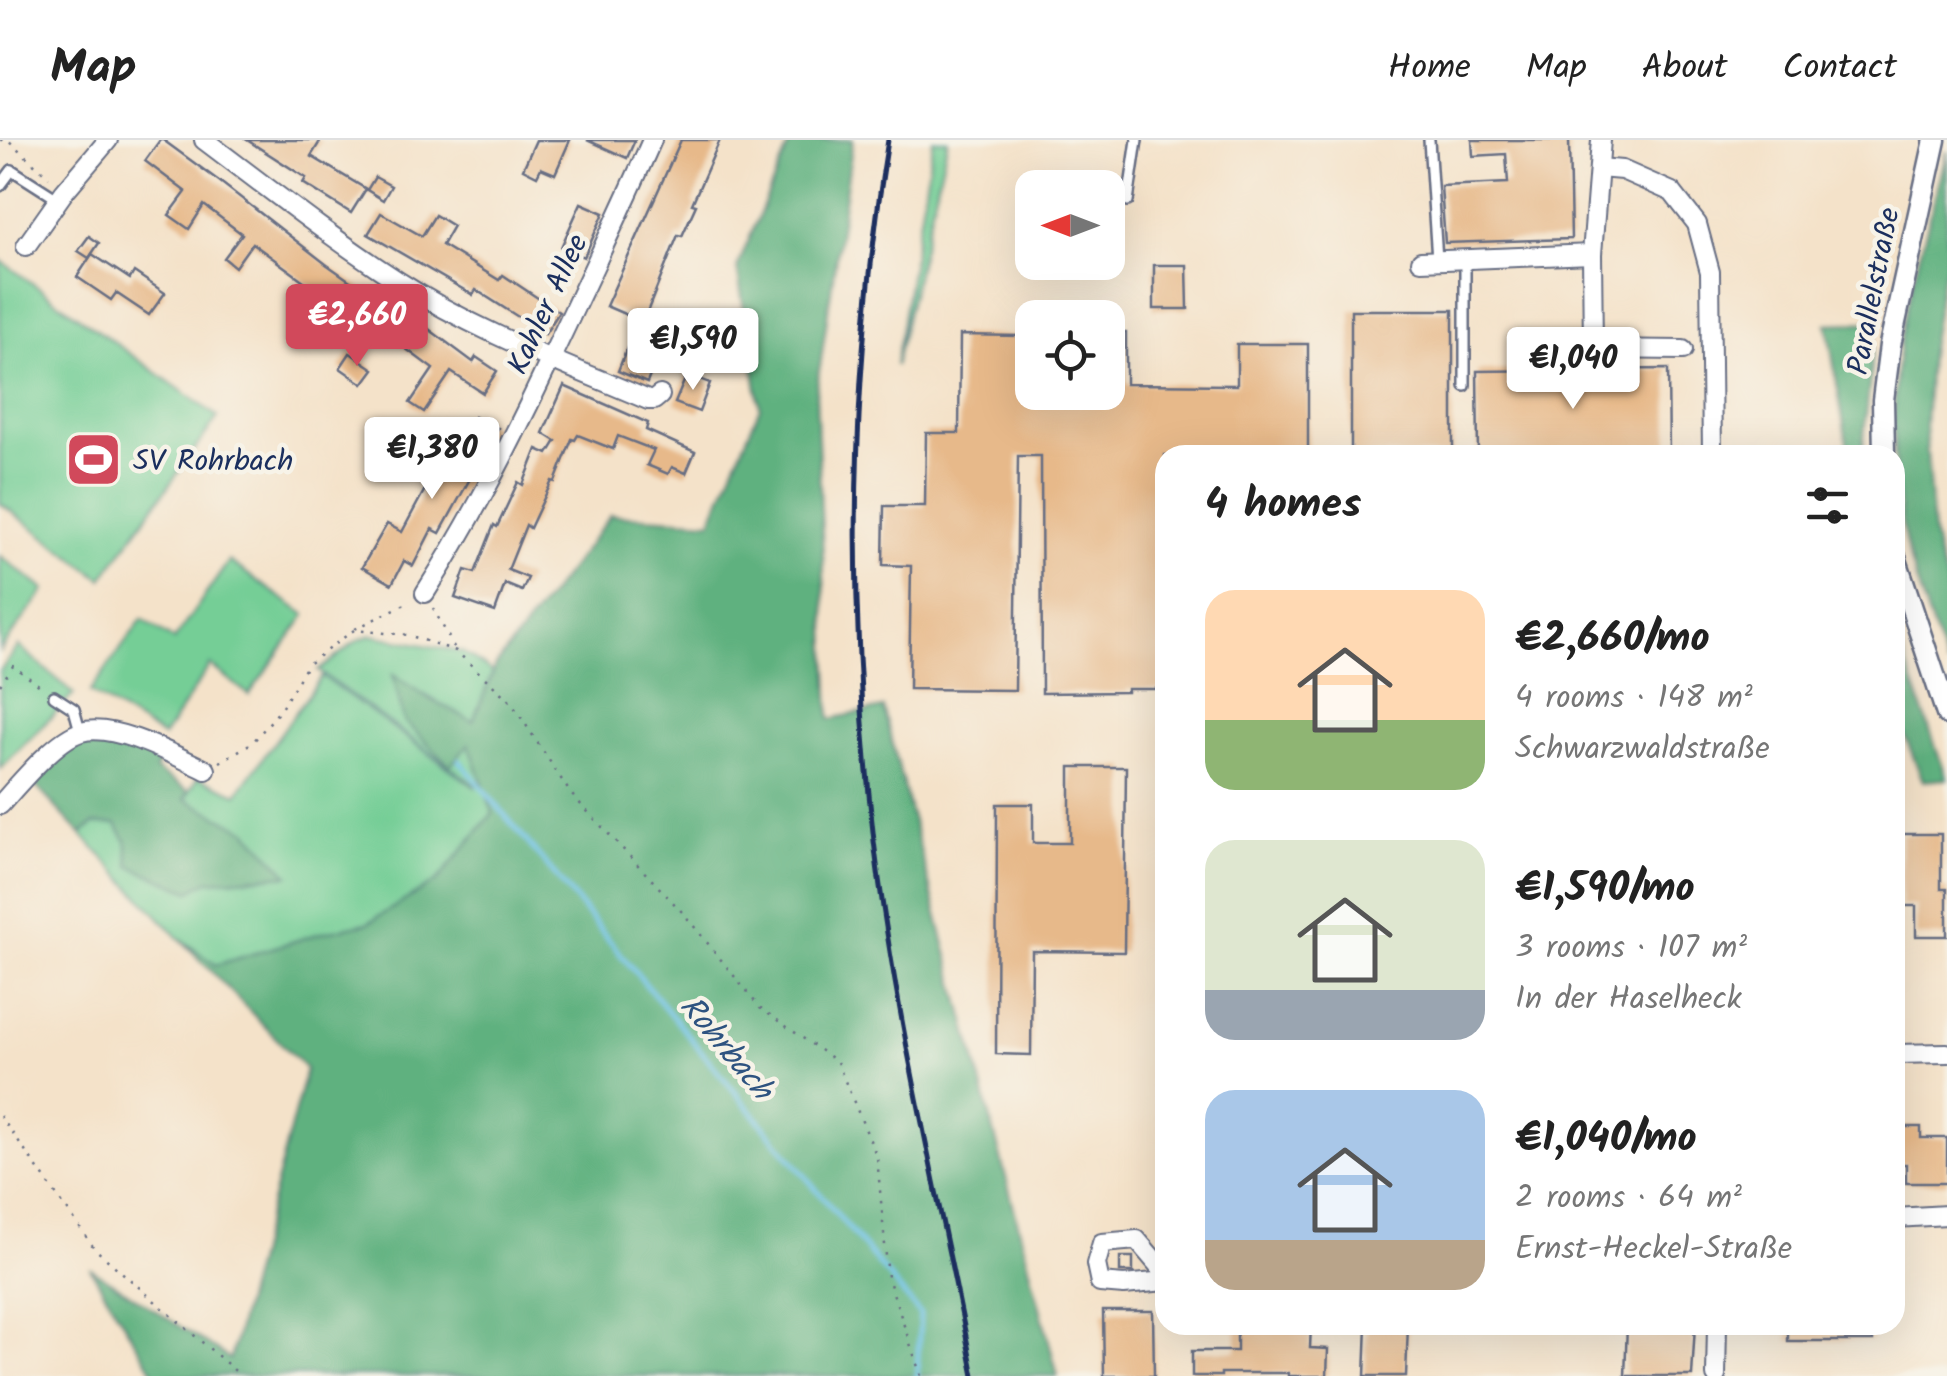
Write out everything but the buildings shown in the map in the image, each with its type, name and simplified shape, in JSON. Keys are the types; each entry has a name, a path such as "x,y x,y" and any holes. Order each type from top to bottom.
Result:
{"street":[{"path":"26,246 108,140"},
{"path":"204,140 400,282 479,326 551,358 648,400 660,395"},
{"name":"Kahler Allee","path":"425,593 494,477 652,140"},
{"path":"1601,140 1592,254 1593,349 1683,350"},
{"name":"Parallelstraße","path":"1884,445 1883,400 1890,345 1935,140"},
{"path":"1598,168 1622,170 1672,192 1697,224 1710,272 1712,445"},
{"path":"1429,260 1592,254"},
{"path":"1905,586 1947,714"},
{"path":"0,805 42,760 80,732 128,736 206,770"},
{"path":"1905,1054 1947,1053"},
{"path":"1905,1217 1947,1215"},
{"path":"1155,1261 1137,1240 1102,1243 1096,1264 1100,1282 1124,1285 1155,1282"},
{"path":"1716,1376 1717,1335"}],"lane":[{"path":"1128,201 1137,140"},
{"path":"1429,140 1429,260"},
{"path":"0,186 12,170 62,196"},
{"path":"1464,260 1466,386"},
{"path":"54,696 74,709 80,732"}],"path":[{"path":"0,140 8,140 62,196"},
{"path":"206,770 253,742 280,710 308,664 354,630 425,593 456,651 511,702 571,794 684,914 760,1008 837,1062 877,1158 888,1278 921,1376"},
{"path":"354,630 408,635 456,651"},
{"path":"0,684 14,666 54,696"},
{"path":"0,1116 95,1250 241,1376"}],"green space":[{"path":"791,140 853,140 816,394 830,719 883,708 1058,1376 156,1376 90,1268 230,1359 306,1069 179,938 216,965 368,923 437,881 493,813 469,744 450,766 404,721 393,675 473,721 496,665 611,515 711,521 760,407 737,268"},
{"path":"933,140 948,140 895,366"},
{"path":"1947,151 1947,264 1929,354 1925,427 1933,533 1947,583 1947,667 1906,544 1905,445 1895,445 1896,381 1913,281"},
{"name":"SV Rohrbach","path":"0,260 218,417 102,579 0,503"},
{"path":"1876,322 1863,445 1847,445 1827,324"},
{"path":"0,556 45,590 0,651"},
{"path":"229,561 306,615 249,695 210,665 163,737 90,692 142,619 174,640"},
{"path":"371,635 462,652 493,672 473,722 393,677 450,766 469,743 493,813 437,881 368,923 216,965 179,938 81,834 94,824 116,824 126,840 208,881 288,875 247,831 185,799 198,777 237,794 322,676 475,787 318,671 358,640"},
{"path":"19,646 74,694 0,769 0,671"},
{"path":"1905,659 1947,779 1923,781 1905,736"},
{"path":"104,738 162,756 155,770 189,791 185,799 247,831 289,875 208,881 190,891 130,866 126,840 116,824 94,824 81,834 32,782 62,751"}],"waterway":[{"name":"Rohrbach","path":"459,760 920,1314 917,1376"}],"railway":[{"path":"888,140 875,227 860,402 857,578 865,753 894,976 974,1376"}],"place":[{"name":"SV Rohrbach","path":"94,460"}]}
